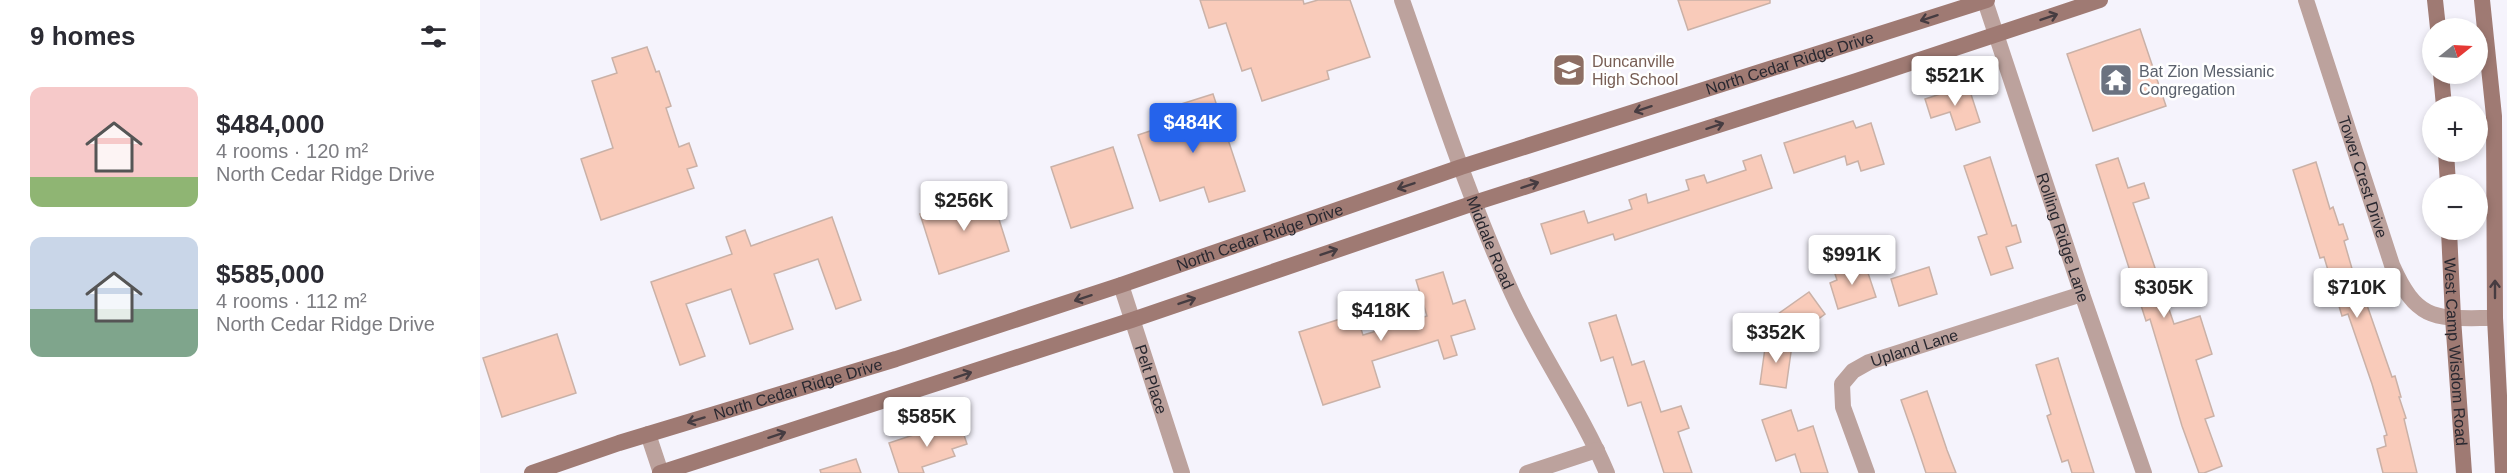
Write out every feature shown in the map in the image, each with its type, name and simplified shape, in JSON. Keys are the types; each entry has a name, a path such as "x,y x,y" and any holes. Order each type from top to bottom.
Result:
{"main road":[{"name":"North Cedar Ridge Drive","path":"532,473 648,434 885,362 1120,285 1461,167 1986,0"},
{"path":"661,473 1132,320 1474,203 2100,0"},
{"path":"2435,0 2437,18"},
{"path":"2482,0 2500,116 2495,318 2503,473"},
{"name":"West Camp Wisdom Road","path":"2450,240 2453,318 2464,473"}],"street":[{"name":"Middale Road","path":"1402,0 1474,203 1514,296 1597,450 1607,473"},
{"name":"Rolling Ridge Lane","path":"1986,0 2082,294 2144,473"},
{"name":"Tower Crest Drive","path":"2306,0 2392,265 2403,291 2433,316 2495,318"},
{"name":"Pelt Place","path":"1120,285 1182,473"},
{"name":"Upland Lane","path":"1867,473 1843,407 1842,384 1852,371 1869,362 2082,294"},
{"path":"648,434 661,473"},
{"path":"1527,473 1597,450"}],"building":[{"path":"1200,0 1303,0 1304,4 1318,0 1350,0 1370,57 1327,71 1329,79 1262,101 1251,68 1242,71 1226,23 1209,28"},
{"path":"1678,0 1770,0 1770,3 1688,30"},
{"name":"Bat Zion Messianic Congregation","path":"2140,29 2166,106 2093,131 2067,54"},
{"path":"647,47 656,72 659,71 671,106 666,108 679,147 689,143 697,166 687,169 694,188 601,220 581,159 613,148 592,81 617,73 612,58"},
{"path":"1968,85 1980,122 1956,130 1950,112 1931,118 1925,99"},
{"path":"1213,94 1245,191 1209,202 1204,187 1160,201 1138,135 1183,120 1178,105"},
{"path":"1853,121 1856,128 1871,123 1884,164 1861,171 1858,161 1847,165 1845,156 1794,173 1784,143"},
{"path":"1113,147 1133,208 1071,228 1051,167"},
{"path":"1761,155 1772,188 1615,240 1613,234 1551,254 1541,224 1584,211 1588,223 1632,209 1629,200 1646,194 1648,203 1689,190 1686,180 1704,175 1707,183 1746,170 1743,161"},
{"path":"1990,157 2012,226 2016,225 2021,242 2006,247 2013,268 1991,275 1978,237 1987,234 1964,166"},
{"path":"2118,158 2128,188 2144,183 2149,198 2133,203 2174,324 2200,316 2212,354 2196,360 2214,416 2205,419 2222,466 2204,473 2199,473 2182,426 2150,319 2146,321 2096,165"},
{"path":"2316,162 2330,209 2333,207 2339,225 2343,224 2348,239 2344,241 2357,286 2360,285 2392,377 2395,376 2417,473 2383,473 2377,449 2386,446 2384,436 2387,435 2372,384 2348,314 2342,316 2324,257 2320,258 2293,170"},
{"path":"990,191 1009,251 939,274 920,214"},
{"path":"832,217 861,300 836,309 818,259 774,274 793,329 750,344 731,289 686,304 705,356 680,365 651,282 732,254 726,237 745,230 751,246"},
{"path":"1864,261 1876,297 1838,309 1830,283 1837,280 1834,271"},
{"path":"1929,267 1937,294 1899,306 1891,279"},
{"path":"1443,272 1453,304 1465,300 1475,329 1451,336 1457,355 1444,359 1438,340 1372,361 1380,387 1323,405 1299,332 1356,314 1363,335 1427,316 1416,280"},
{"path":"1809,292 1825,314 1794,337 1778,314"},
{"path":"1616,315 1632,365 1644,361 1661,412 1681,406 1689,428 1678,432 1692,473 1664,473 1641,402 1628,406 1613,357 1601,361 1589,323"},
{"path":"557,334 576,393 502,417 483,358"},
{"path":"1766,341 1792,345 1786,388 1760,384"},
{"path":"2058,358 2094,473 2072,473 2068,460 2062,462 2047,416 2051,414 2036,365"},
{"path":"1927,391 1956,473 1926,473 1901,400"},
{"path":"1791,410 1798,431 1813,426 1828,473 1801,473 1795,454 1776,461 1762,420"},
{"path":"959,420 967,444 952,449 955,456 922,467 924,473 899,473 889,443"},
{"path":"856,459 861,473 821,473 820,470"}],"place":[{"name":"Duncanville High School","path":"1569,70"},
{"name":"Bat Zion Messianic Congregation","path":"2116,80"}]}
